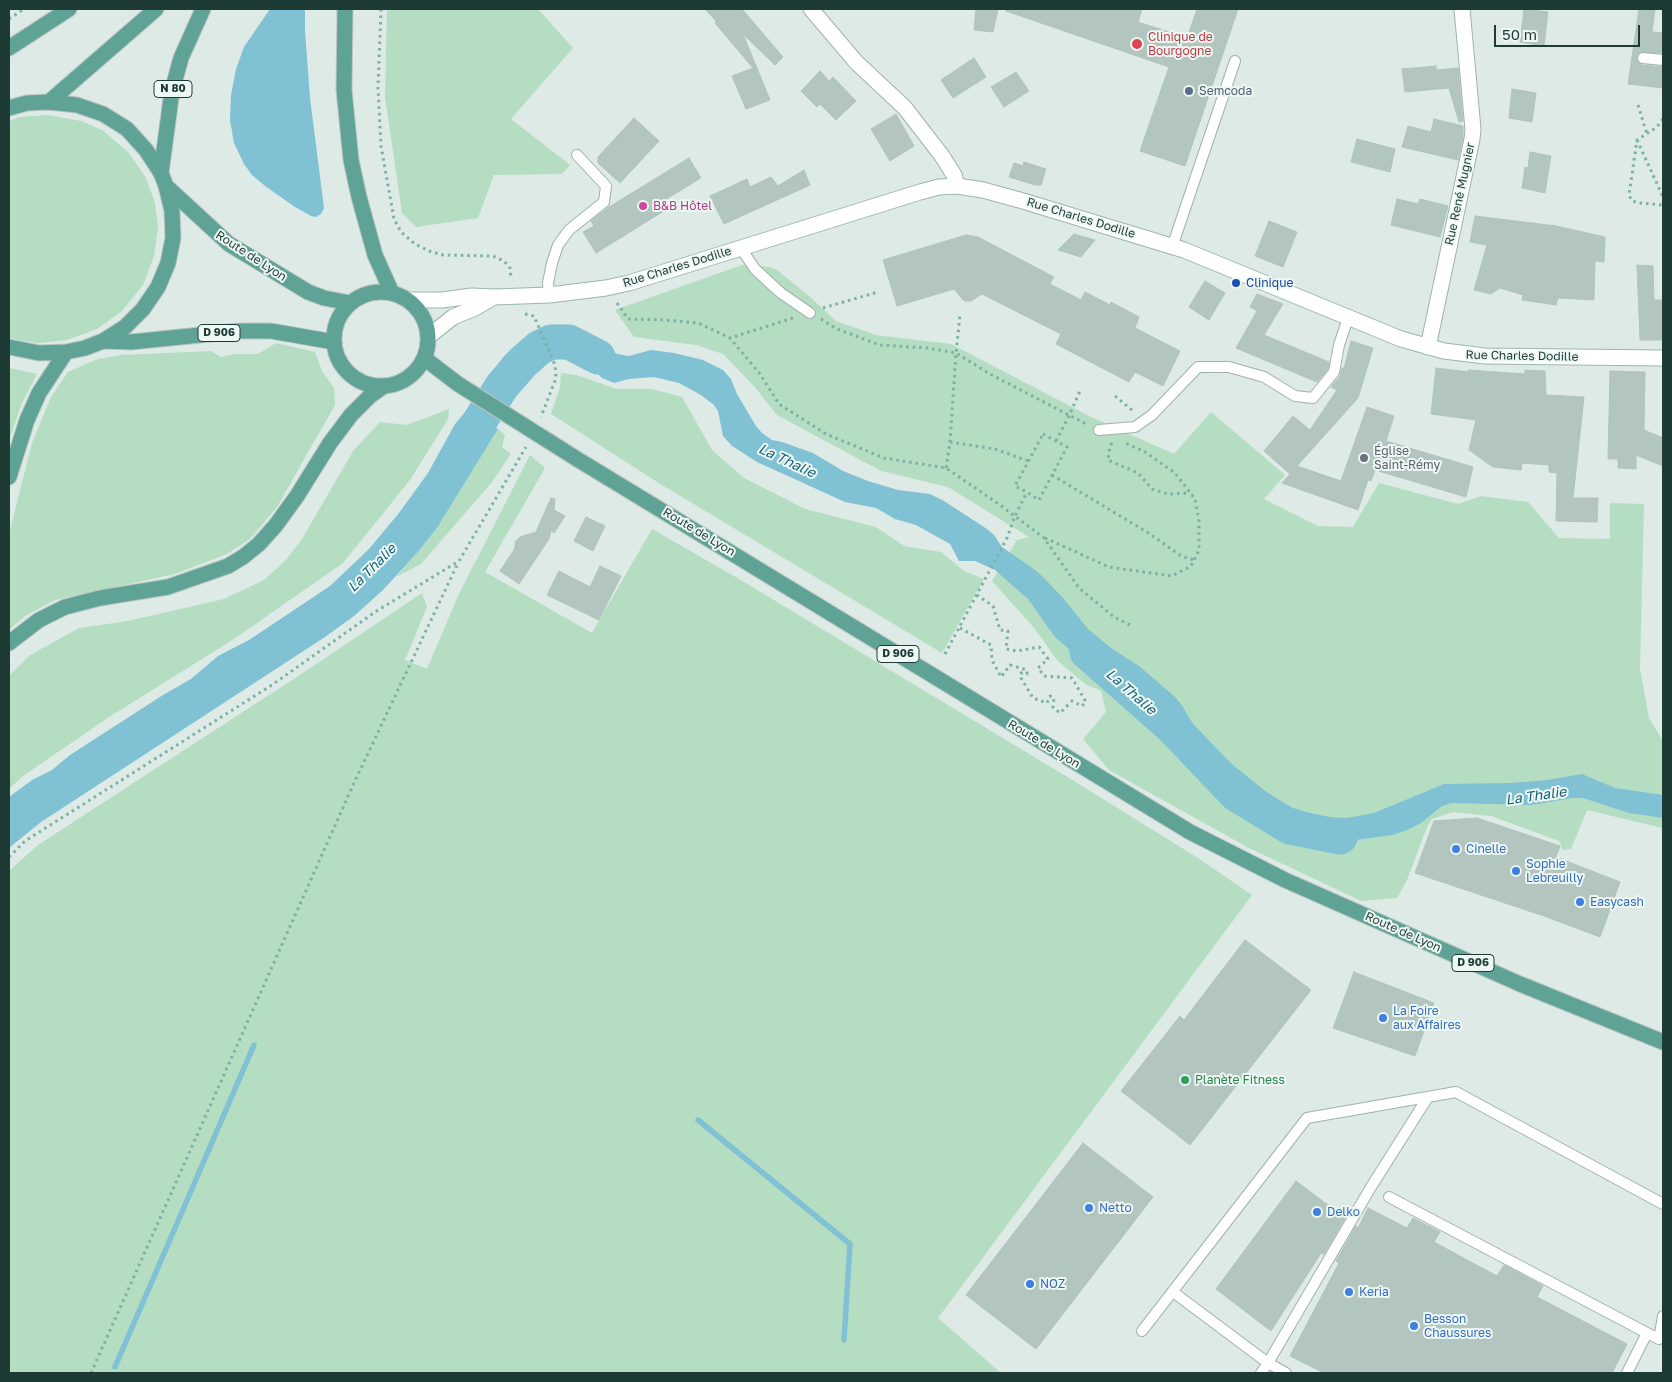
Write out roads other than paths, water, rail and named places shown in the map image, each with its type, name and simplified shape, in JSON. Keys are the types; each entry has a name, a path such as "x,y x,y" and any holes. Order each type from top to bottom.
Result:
{"main road":[{"path":"9,48 69,9"},
{"path":"49,102 156,9"},
{"name":"N 80","path":"164,180 172,91 181,58 203,9"},
{"path":"345,9 344,90 351,160 374,255 392,293"},
{"path":"811,9 856,62 905,108 942,156 954,175 958,186"},
{"name":"Rue René Mugnier","path":"1428,347 1472,139 1473,129 1462,9"},
{"path":"9,108 27,103 49,102 77,105 103,114 127,130 146,150 164,180 172,211 173,238 168,263 158,287 143,309 125,327 85,348 66,352 39,353 9,347"},
{"name":"Route de Lyon","path":"164,180 229,244 308,292 324,298 350,303"},
{"name":"Rue Charles Dodille","path":"407,300 442,300 472,296 548,295 606,288 645,278 920,192 939,187 958,186 1015,198 1205,258 1348,318 1401,339 1428,347 1460,354 1485,356 1663,358"},
{"path":"377,292 392,293 407,300 416,307 426,326 428,337 424,358 415,372 401,382 384,386 372,386 360,382 342,366 336,354 334,342 335,328 340,314 350,303 363,295 377,292"},
{"name":"Rue Charles Dodille","path":"428,337 453,317 475,308 494,297"},
{"name":"D 906","path":"103,340 132,342 240,331 271,331 334,342"},
{"path":"9,477 27,420 39,392 66,352"},
{"name":"Route de Lyon","path":"424,358 461,387 1190,832 1285,880 1520,984 1663,1042"},
{"name":"Route de Lyon","path":"415,372 461,387"},
{"path":"9,643 39,620 65,607 100,598 168,587 228,566 243,557 259,544 276,525 297,496 330,443 352,415 370,396 384,386"}],"lane":[{"path":"1643,58 1663,60"},
{"path":"1172,247 1235,61"},
{"path":"548,295 548,283 558,245 569,230 604,202 606,186 577,155"},
{"path":"740,247 755,269 781,294 810,312"},
{"path":"1099,430 1134,426 1146,419 1198,367 1229,367 1264,377 1295,396 1313,398 1334,372 1339,345 1348,318"},
{"path":"1142,1331 1307,1118 1456,1092 1663,1204"},
{"path":"1261,1373 1371,1187 1428,1097"},
{"path":"1389,1197 1659,1339 1663,1316"},
{"path":"1173,1292 1268,1363 1286,1373"},
{"path":"1627,1373 1647,1333"}],"water":[{"path":"270,9 305,9 310,98 324,208 321,214 316,217 295,207 252,175 244,164 234,143 230,120 231,95 236,69 244,47"},
{"path":"555,326 571,329 588,337 609,351 618,354 629,356 651,350 703,360 723,370 731,379 737,394 756,426 772,440 813,453 843,471 868,481 898,490 930,494 987,529 994,535 1002,547 1041,575 1064,599 1088,629 1111,648 1139,666 1174,696 1181,704 1200,736 1265,791 1278,801 1293,808 1322,817 1347,818 1374,813 1444,784 1512,783 1582,774 1615,788 1663,795 1663,818 1629,813 1583,798 1531,805 1452,803 1442,806 1421,823 1392,835 1348,841 1305,833 1265,812 1231,790 1212,774 1189,753 1151,707 1124,685 1083,661 1055,637 1028,599 995,570 975,561 959,561 950,544 916,525 895,519 876,508 845,502 757,462 732,446 723,436 718,411 714,405 701,395 679,383 654,377 629,379 614,383 602,378 589,365 558,351 546,329"},
{"path":"533,335 546,356 530,368 511,398 484,382 505,355 519,343"},
{"path":"467,410 498,429 437,528 383,590 354,616 325,637 41,822 9,848 9,797 32,780 52,770 70,755 191,679 218,656 249,640 330,586 369,549 399,513 428,473 455,424"}],"waterway":[{"name":"La Thalie","path":"456,459 502,386 523,362 539,348 551,342 569,342 598,357"},
{"name":"La Thalie","path":"1087,652 1172,727 1236,794 1290,827 1340,837"},
{"path":"115,1367 254,1045"},
{"path":"698,1120 850,1244 844,1340"}],"place":[{"name":"Clinique de Bourgogne","path":"1137,44"},
{"name":"Semcoda","path":"1189,91"},
{"name":"B&B Hôtel","path":"643,206"},
{"name":"Clinique","path":"1236,283"},
{"name":"Église Saint-Rémy","path":"1364,458"},
{"name":"Cinelle","path":"1456,849"},
{"name":"Sophie Lebreuilly","path":"1516,871"},
{"name":"Easycash","path":"1580,902"},
{"name":"La Foire aux Affaires","path":"1383,1018"},
{"name":"Planète Fitness","path":"1185,1080"},
{"name":"Netto","path":"1089,1208"},
{"name":"Delko","path":"1317,1212"},
{"name":"NOZ","path":"1030,1284"},
{"name":"Keria","path":"1349,1292"},
{"name":"Besson Chaussures","path":"1414,1326"}]}
